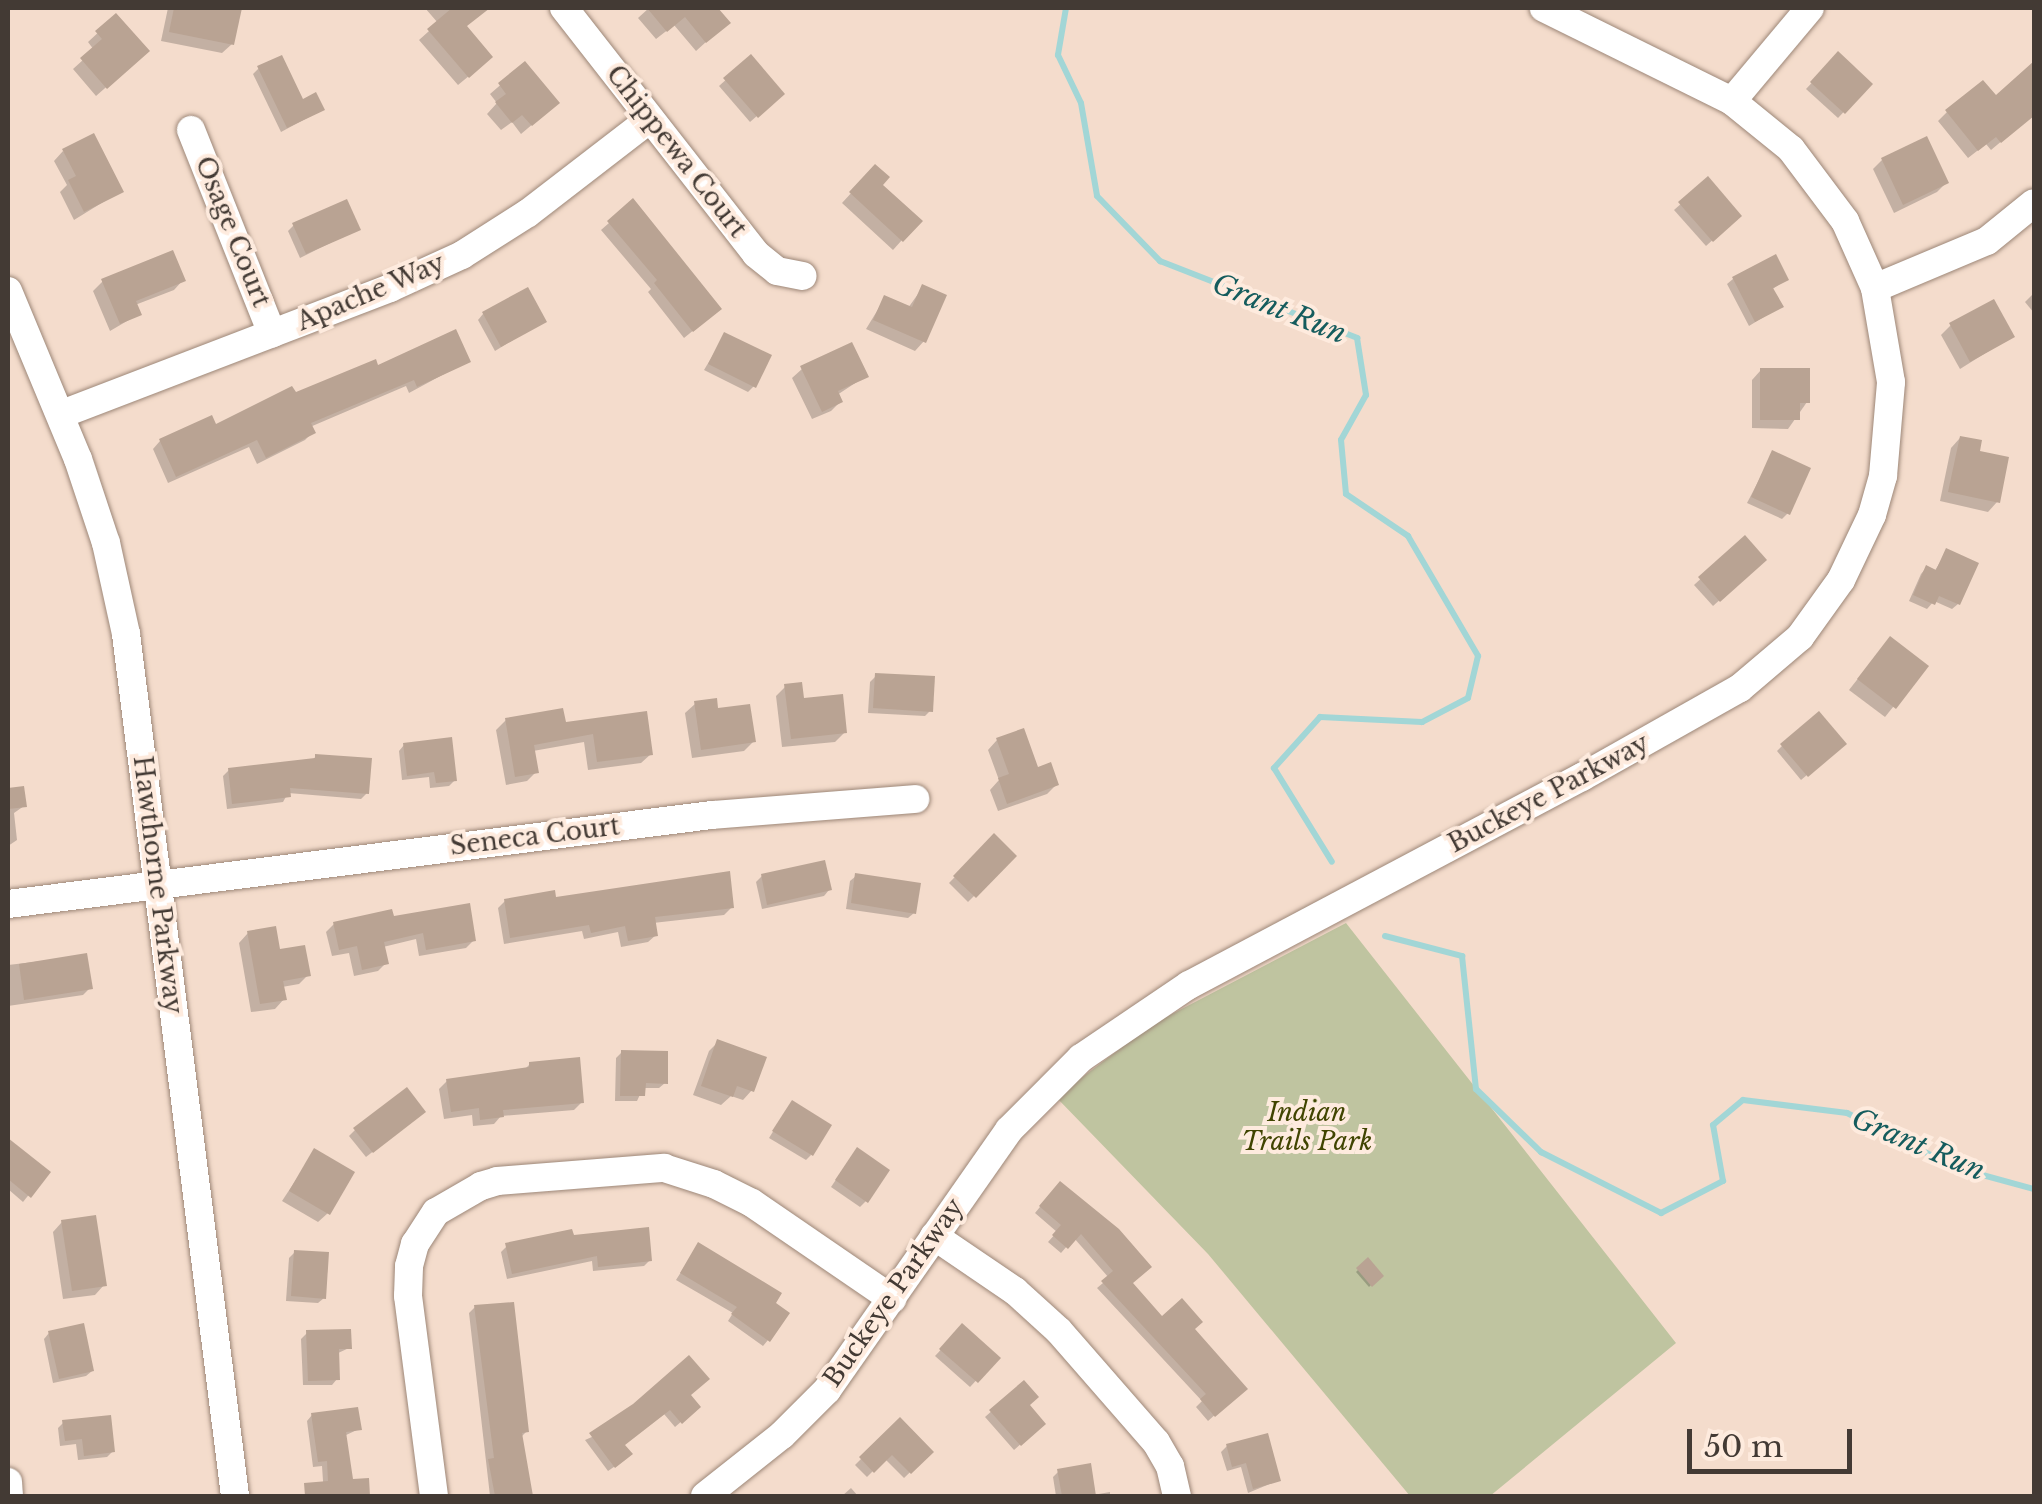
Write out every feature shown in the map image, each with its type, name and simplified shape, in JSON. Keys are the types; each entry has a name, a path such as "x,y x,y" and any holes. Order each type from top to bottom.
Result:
{"street":[{"name":"Chippewa Court","path":"564,8 756,254 777,271 803,276"},
{"name":"Buckeye Parkway","path":"706,1496 746,1466 827,1390 1009,1130 1056,1080 1112,1034 1189,985 1740,688 1800,636 1856,553 1884,476 1892,382 1875,288 1862,254 1824,188 1791,149 1732,102 1544,8"},
{"path":"1732,102 1759,63 1810,8"},
{"name":"Apache Way","path":"62,414 272,334 462,255 528,213 650,118"},
{"name":"Osage Court","path":"191,130 272,334"},
{"path":"1875,288 1987,241 2034,203"},
{"name":"Hawthorne Parkway","path":"8,291 62,414 106,544 126,634 235,1496"},
{"name":"Seneca Court","path":"8,904 712,815 915,799"},
{"path":"434,1496 408,1296 409,1266 415,1244 436,1212 481,1186 593,1171 664,1168 714,1184 752,1203 892,1299"},
{"path":"934,1236 1015,1291 1060,1331 1156,1442 1170,1466 1177,1496"},
{"path":"8,1482 9,1496"}],"green space":[{"name":"Indian Trails Park","path":"1346,923 1676,1343 1490,1496 1410,1496 1208,1254 1056,1097 1153,1024"}],"building":[{"path":"174,8 242,8 234,45 169,32"},
{"path":"452,8 490,8 467,26 493,57 469,78 427,29"},
{"path":"647,8 718,8 731,23 706,43 685,17 667,32"},
{"path":"116,13 150,51 107,89 80,58 102,39 95,31"},
{"path":"1838,51 1873,84 1845,114 1810,82"},
{"path":"751,54 785,94 758,118 723,78"},
{"path":"282,55 303,99 316,92 325,110 287,128 257,66"},
{"path":"525,61 560,103 532,126 522,115 512,123 495,102 506,94 498,83"},
{"path":"2034,61 2034,116 2001,143 1996,137 1978,151 1945,110 1983,80 1996,95"},
{"path":"94,133 124,192 84,212 68,180 76,176 62,149"},
{"path":"1927,136 1949,183 1903,205 1881,158"},
{"path":"875,164 890,177 883,185 923,221 903,242 849,192"},
{"path":"1708,176 1742,216 1713,242 1678,202"},
{"path":"633,198 722,309 693,332 654,283 657,280 607,221"},
{"path":"347,199 361,230 306,254 292,223"},
{"path":"173,250 186,281 136,301 142,315 120,324 101,279"},
{"path":"1776,254 1789,280 1773,288 1784,307 1755,322 1732,277"},
{"path":"922,284 947,295 926,343 873,320 884,295 912,307"},
{"path":"528,287 547,322 501,347 482,312"},
{"path":"1994,299 2015,337 1970,362 1949,323"},
{"path":"456,329 471,362 417,387 414,380 311,423 316,433 266,458 257,440 176,477 159,439 212,415 216,424 292,386 296,392 376,359 378,365"},
{"path":"724,332 772,355 756,388 708,364"},
{"path":"852,342 869,377 838,391 843,402 822,412 800,366"},
{"path":"1760,368 1810,368 1810,403 1800,403 1800,420 1760,420"},
{"path":"1960,436 1982,440 1980,451 2009,457 2000,503 1948,492"},
{"path":"1772,450 1811,468 1790,515 1751,497"},
{"path":"1745,535 1767,560 1720,602 1698,577"},
{"path":"1946,548 1979,563 1960,605 1939,596 1935,605 1913,595 1926,565 1936,570"},
{"path":"1890,636 1929,666 1896,709 1857,679"},
{"path":"875,673 935,676 933,712 873,708"},
{"path":"802,682 804,698 843,694 847,733 791,739 784,684"},
{"path":"717,698 718,708 750,704 756,742 701,750 694,701"},
{"path":"563,708 566,722 647,711 653,755 597,762 593,734 534,745 539,773 515,777 505,718"},
{"path":"1819,711 1847,744 1808,777 1780,744"},
{"path":"1024,728 1038,767 1051,762 1059,785 1007,804 998,778 1009,774 996,738"},
{"path":"452,737 457,781 436,783 434,772 407,776 403,743"},
{"path":"315,754 372,758 369,794 290,788 291,797 232,804 228,768 315,758"},
{"path":"24,786 27,807 8,809 8,788"},
{"path":"994,833 1017,856 976,898 953,876"},
{"path":"825,860 832,890 767,905 761,874"},
{"path":"730,871 734,908 655,917 658,936 628,941 625,926 591,933 589,925 510,938 504,899 555,890 556,897"},
{"path":"855,873 921,883 916,914 851,903"},
{"path":"470,903 476,941 426,950 423,933 384,942 389,964 362,970 357,946 339,950 333,922 392,909 394,916"},
{"path":"276,926 280,949 305,945 311,976 283,981 287,1000 260,1004 247,931"},
{"path":"87,953 93,989 24,1000 19,964"},
{"path":"717,1039 767,1057 754,1092 737,1086 733,1097 701,1086"},
{"path":"621,1050 668,1051 668,1084 646,1083 645,1096 620,1096"},
{"path":"580,1057 584,1103 503,1110 504,1117 480,1120 479,1108 451,1112 446,1079 529,1067 529,1062"},
{"path":"407,1087 426,1112 373,1153 353,1128"},
{"path":"792,1100 832,1125 813,1156 772,1131"},
{"path":"8,1138 51,1172 31,1198 8,1179"},
{"path":"857,1147 890,1170 868,1203 835,1180"},
{"path":"314,1148 355,1172 330,1215 289,1191"},
{"path":"1060,1181 1119,1229 1152,1267 1133,1283 1162,1316 1182,1298 1203,1322 1195,1329 1248,1389 1215,1417 1200,1399 1206,1394 1101,1281 1113,1271 1081,1234 1068,1249 1052,1235 1061,1225 1039,1206"},
{"path":"96,1215 107,1286 72,1291 61,1220"},
{"path":"649,1227 652,1261 598,1267 597,1256 512,1274 505,1243 572,1229 574,1235"},
{"path":"698,1242 782,1293 776,1303 790,1313 770,1342 731,1314 737,1307 680,1273"},
{"path":"294,1250 329,1252 326,1299 291,1296"},
{"path":"1368,1257 1384,1276 1372,1287 1356,1268"},
{"path":"514,1302 529,1432 522,1433 533,1496 495,1496 488,1459 494,1458 474,1305"},
{"path":"84,1323 94,1371 59,1379 48,1331"},
{"path":"962,1323 1001,1358 978,1383 939,1349"},
{"path":"351,1329 352,1349 339,1349 340,1380 308,1381 306,1330"},
{"path":"689,1355 710,1379 691,1395 701,1407 682,1424 670,1410 625,1445 633,1454 615,1468 589,1433 633,1404"},
{"path":"1024,1380 1039,1397 1030,1405 1046,1424 1021,1446 989,1410"},
{"path":"358,1407 362,1430 346,1432 353,1479 369,1478 370,1496 305,1496 304,1483 328,1481 327,1461 318,1462 311,1413"},
{"path":"111,1415 115,1452 84,1456 82,1439 65,1441 62,1420"},
{"path":"900,1417 934,1452 911,1474 892,1455 874,1473 859,1457"},
{"path":"1268,1433 1281,1481 1253,1489 1246,1463 1232,1467 1226,1444"},
{"path":"1091,1463 1096,1496 1062,1496 1057,1469"}],"waterway":[{"name":"Grant Run","path":"1066,8 1058,55 1081,103 1097,196 1160,261 1357,338 1366,395 1341,440 1346,494 1408,536 1478,656 1468,698 1422,722 1320,717 1274,768 1332,862"},
{"name":"Grant Run","path":"1385,936 1462,956 1476,1089 1541,1152 1661,1213 1723,1181 1713,1125 1743,1100 1847,1113 1957,1168 2034,1189"}]}
